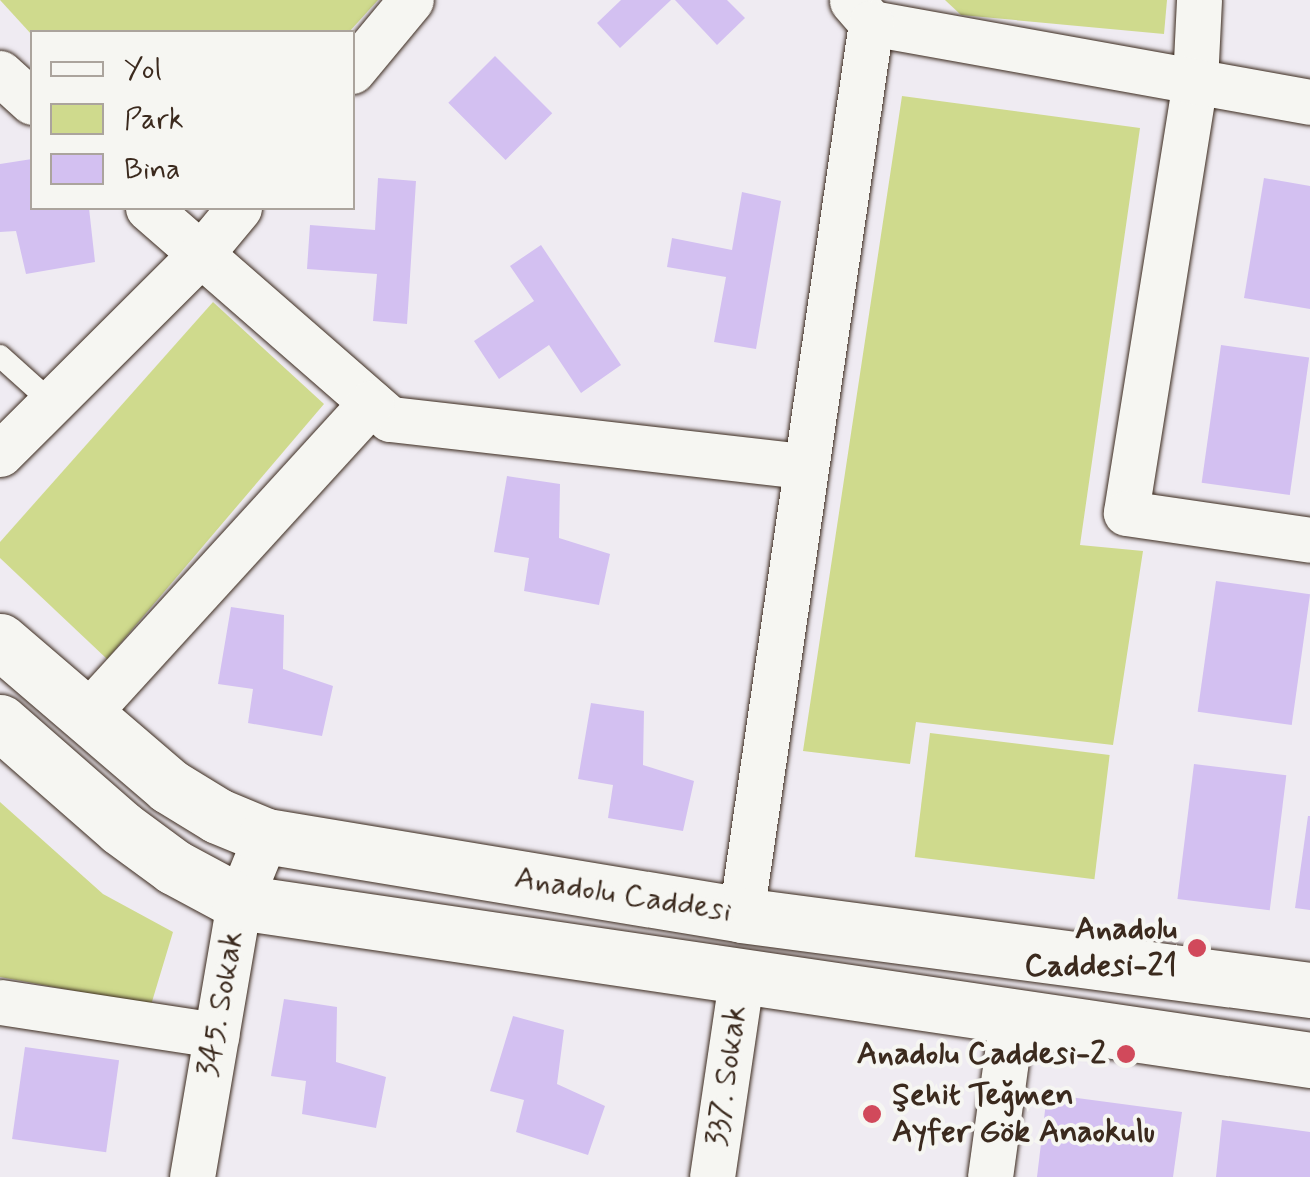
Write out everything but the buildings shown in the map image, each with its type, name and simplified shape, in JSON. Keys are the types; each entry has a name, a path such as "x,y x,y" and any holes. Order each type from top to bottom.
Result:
{"street":[{"path":"355,66 411,0"},
{"path":"1199,0 1195,81 1126,513 1310,540"},
{"path":"741,915 804,466 861,11 1310,102"},
{"path":"0,73 30,100"},
{"path":"150,210 390,418 804,466"},
{"path":"0,454 200,255 237,210"},
{"path":"85,716 371,403"},
{"name":"Anadolu Caddesi","path":"0,641 169,786 218,816 266,836 741,915 1310,990"},
{"name":"Anadolu Caddesi","path":"0,722 121,828 174,867 239,902 1310,1060"},
{"name":"345. Sokak","path":"192,1177 239,902 266,836"},
{"name":"337. Sokak","path":"712,1177 742,976"},
{"path":"0,1002 216,1035"},
{"path":"990,1177 1012,1016"}],"lane":[{"path":"0,356 50,401"}],"green space":[{"path":"0,0 378,0 351,30 30,33"},
{"path":"945,0 1167,0 1164,34 961,15"},
{"path":"902,96 1140,128 1080,545 1143,551 1113,745 916,722 910,764 803,751"},
{"path":"213,302 324,404 107,659 0,558 0,542"},
{"path":"930,733 1110,755 1094,879 915,857"},
{"path":"0,802 103,894 173,932 151,1005 0,977"}],"place":[{"name":"Anadolu Caddesi-21","path":"1197,948"},
{"name":"Anadolu Caddesi-2","path":"1126,1054"},
{"name":"Şehit Teğmen Ayfer Gök Anaokulu","path":"872,1114"}]}
